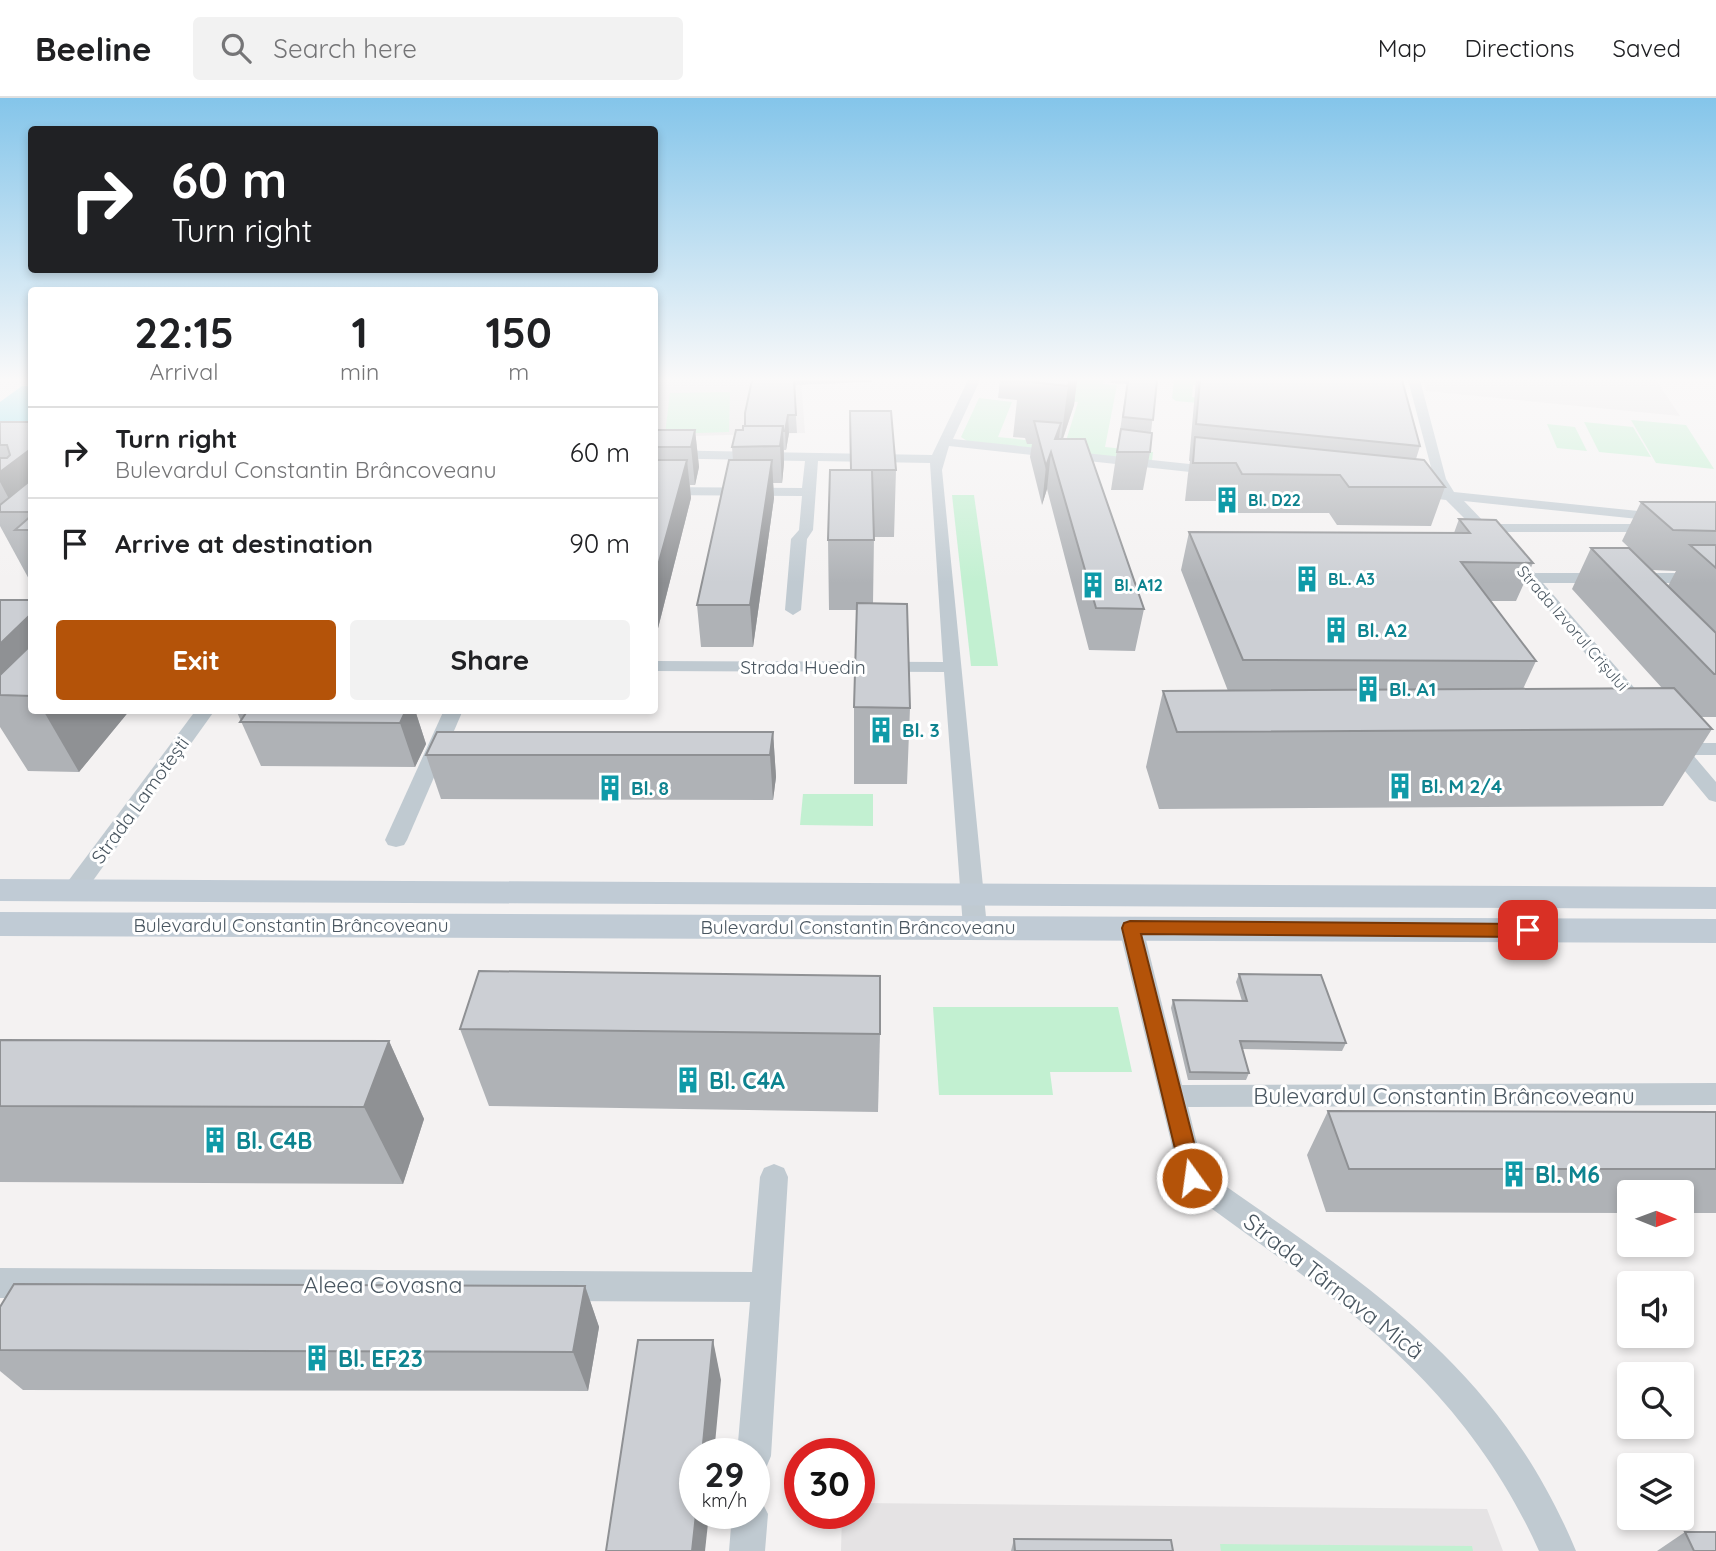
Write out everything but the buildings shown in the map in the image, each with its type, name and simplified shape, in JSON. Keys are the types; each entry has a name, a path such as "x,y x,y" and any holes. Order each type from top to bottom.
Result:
{"main road":[{"name":"Bulevardul Constantin Brâncoveanu","path":"0,890 1716,898"},
{"name":"Bulevardul Constantin Brâncoveanu","path":"0,924 1716,931"}],"street":[{"path":"942,448 935,470 975,927"},
{"path":"1001,448 1233,472"},
{"name":"Strada Izvorul Crișului","path":"1431,448 1439,479 1448,495 1530,578 1677,749 1708,776 1716,795"},
{"path":"658,454 937,459"},
{"path":"793,610 799,540 806,530 812,456"},
{"path":"1401,490 1716,525"},
{"path":"658,491 809,492"},
{"path":"1482,528 1716,525"},
{"path":"1530,578 1716,578"},
{"name":"Strada Huedin","path":"658,666 952,667"},
{"name":"Strada Lamotești","path":"74,890 203,714"},
{"path":"396,840 452,714"},
{"path":"1677,749 1716,749"},
{"name":"Strada Târnava Mică","path":"1130,928 1192,1178 1336,1283 1429,1360 1481,1419 1510,1459 1537,1505 1558,1551"},
{"name":"Bulevardul Constantin Brâncoveanu","path":"1172,1096 1716,1094"},
{"path":"755,1438 774,1177"},
{"name":"Aleea Covasna","path":"0,1283 766,1287"},
{"path":"747,1551 749,1529"}],"shaded area":[{"path":"875,1503 1487,1509 1503,1551 841,1551 842,1529 875,1529"}],"green space":[{"path":"1030,448 1113,448 1153,452 1152,461"},
{"path":"1557,448 1585,448 1587,451"},
{"path":"1597,448 1645,448 1651,457 1599,452"},
{"path":"1647,448 1701,448 1714,469 1656,463"},
{"path":"952,495 974,495 998,666 971,666"},
{"path":"803,794 873,794 873,826 800,825"},
{"path":"933,1007 1118,1007 1132,1072 1050,1072 1053,1095 939,1095"},
{"path":"1220,1544 1472,1546 1473,1551 1221,1551"}],"place":[{"name":"Bl. D22","path":"1227,500"},
{"name":"BL. A3","path":"1307,579"},
{"name":"Bl. A12","path":"1093,585"},
{"name":"Bl. A2","path":"1336,630"},
{"name":"Bl. A1","path":"1368,689"},
{"name":"Bl. 3","path":"881,730"},
{"name":"Bl. M 2/4","path":"1400,786"},
{"name":"Bl. 8","path":"610,788"},
{"name":"Bl. C4A","path":"688,1080"},
{"name":"Bl. C4B","path":"215,1140"},
{"name":"Bl. M6","path":"1514,1174"},
{"name":"Bl. EF23","path":"317,1358"}],"route":[{"path":"1192,1178 1130,928 1528,930"}]}
